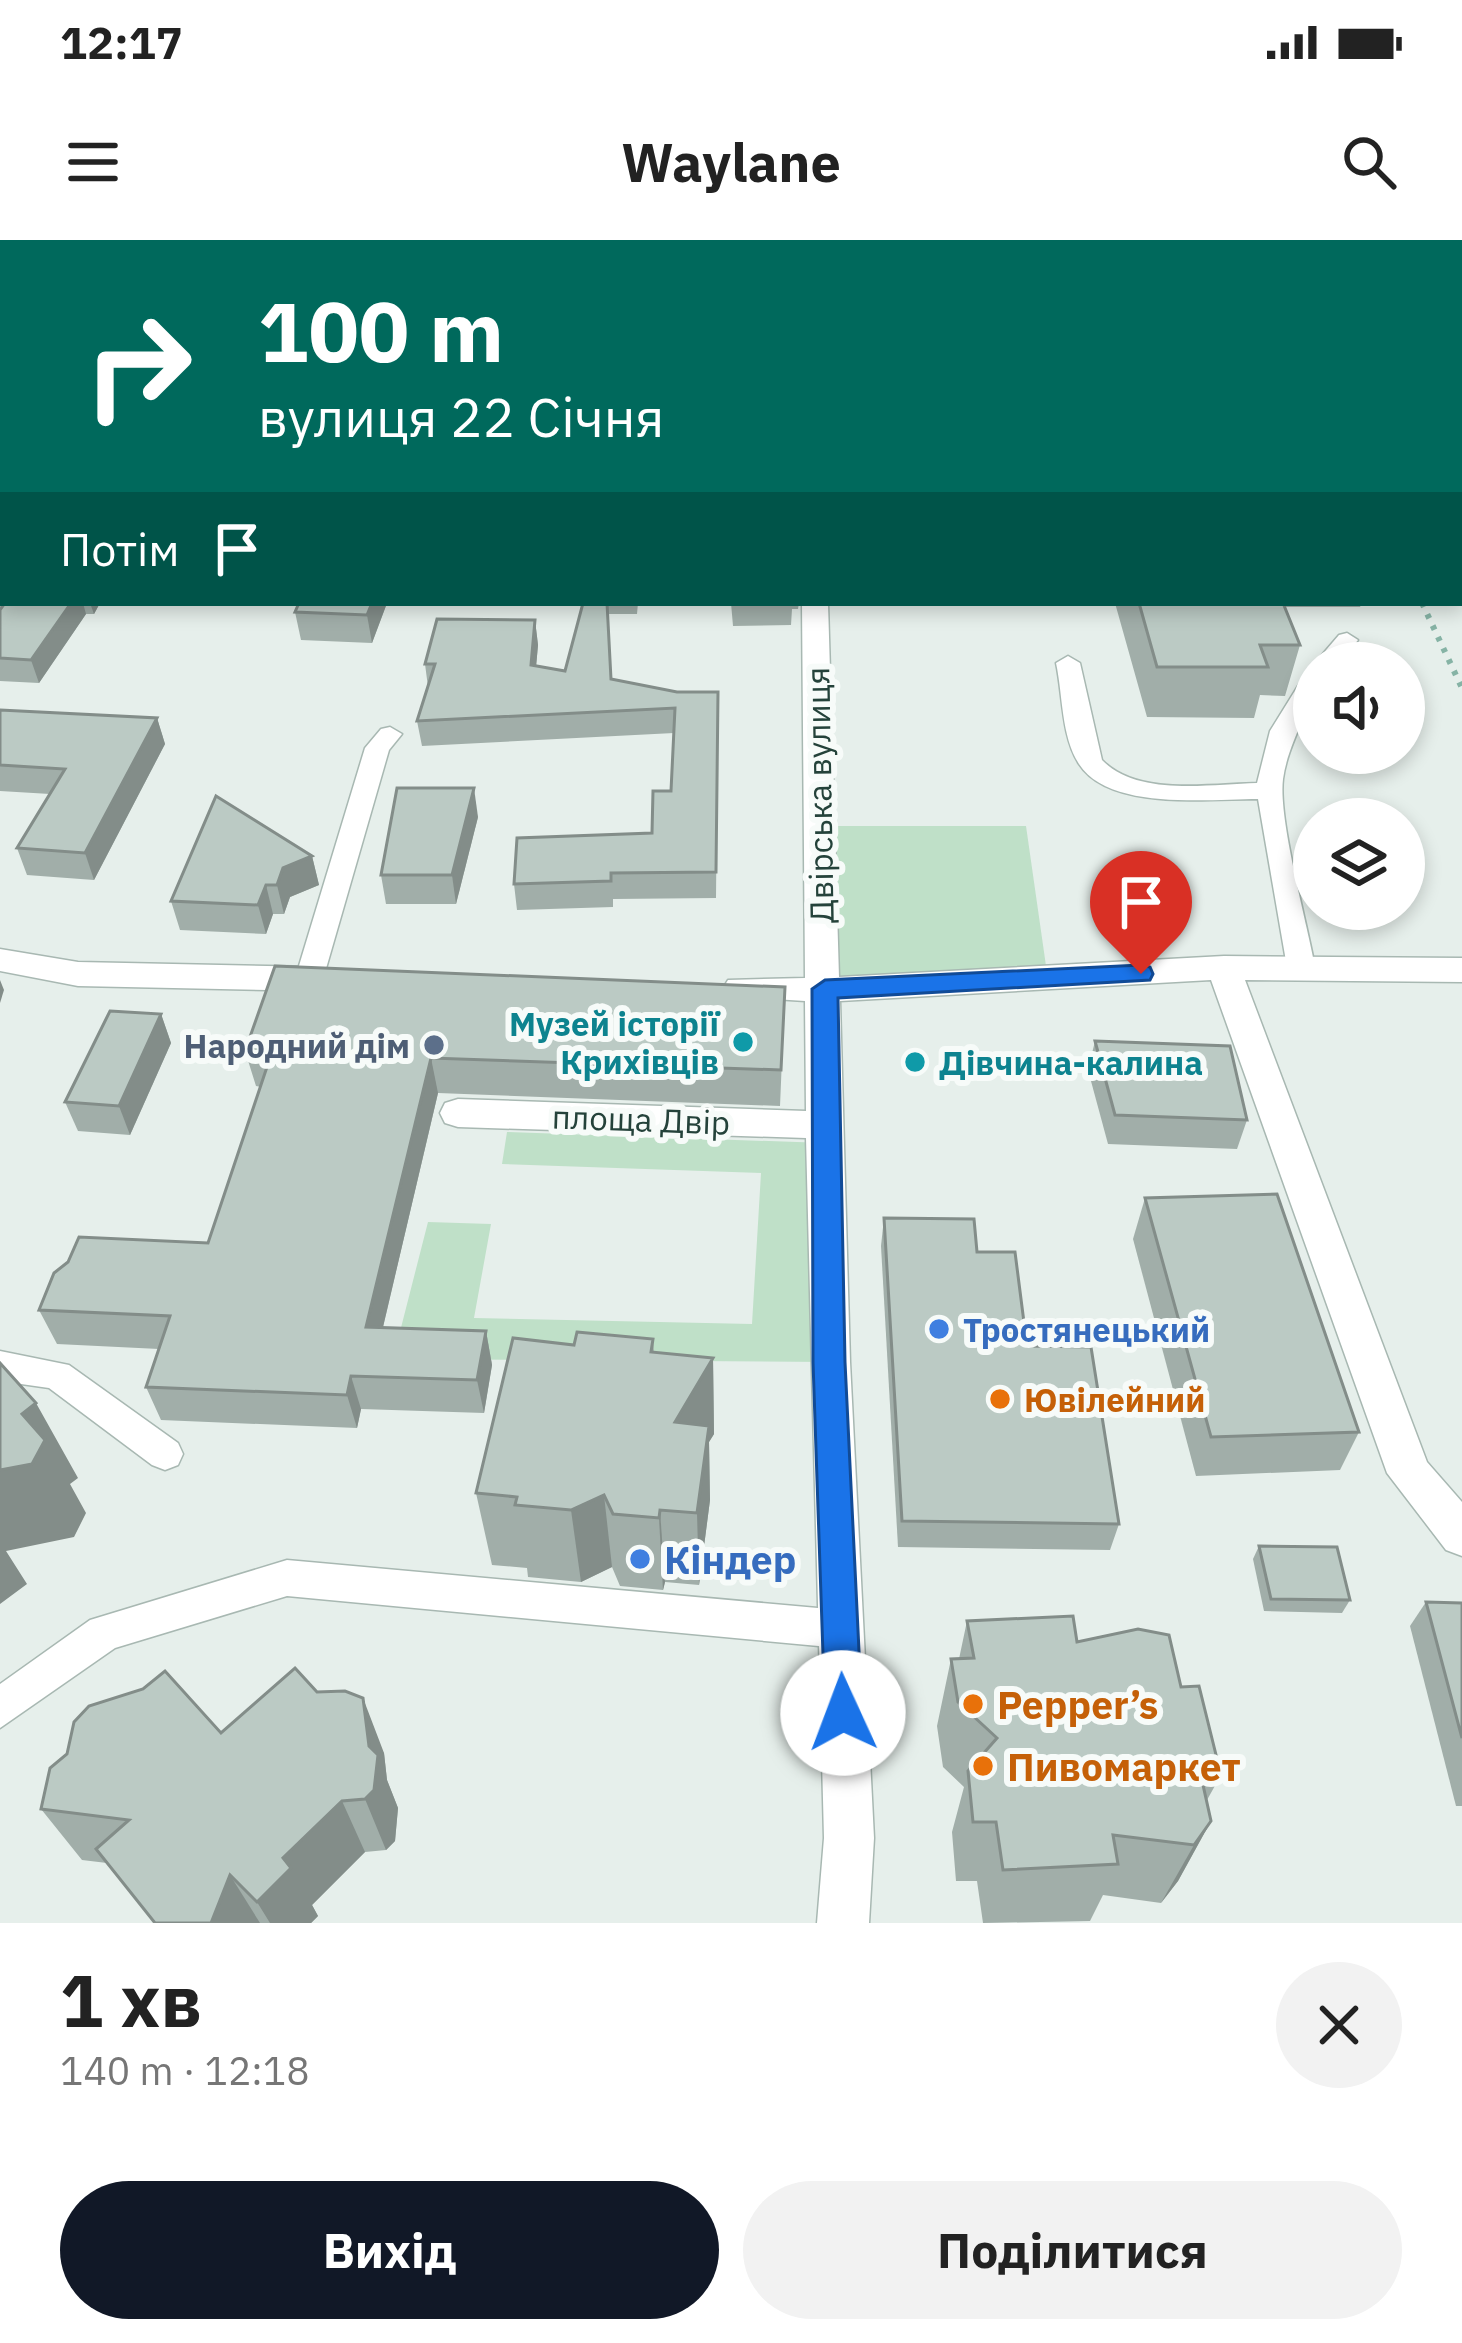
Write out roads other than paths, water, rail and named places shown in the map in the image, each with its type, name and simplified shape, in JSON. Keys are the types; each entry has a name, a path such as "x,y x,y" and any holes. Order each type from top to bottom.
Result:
{"street":[{"name":"Двірська вулиця","path":"815,606 824,1125 849,1838 843,1923"},
{"path":"0,960 78,974 356,980"},
{"path":"1224,968 1409,1473 1462,1535"},
{"path":"704,987 825,989 1224,968 1462,970"},
{"name":"площа Двір","path":"458,1113 824,1125"}],"lane":[{"path":"1068,663 1088,756 1108,779 1149,789 1269,790"},
{"path":"1293,708 1272,752 1269,790 1301,967"},
{"path":"309,979 377,748 389,734"},
{"path":"0,1366 57,1375 165,1454"},
{"path":"0,1708 104,1634 287,1578 840,1629"}],"place":[{"name":"Музей історії Крихівців","path":"743,1042"},
{"name":"Народний дім","path":"434,1045"},
{"name":"Дівчина-калина","path":"915,1062"},
{"name":"Тростянецький","path":"939,1329"},
{"name":"Ювілейний","path":"1000,1399"},
{"name":"Кіндер","path":"640,1559"},
{"name":"Pepper’s","path":"973,1704"},
{"name":"Пивомаркет","path":"983,1766"}]}
